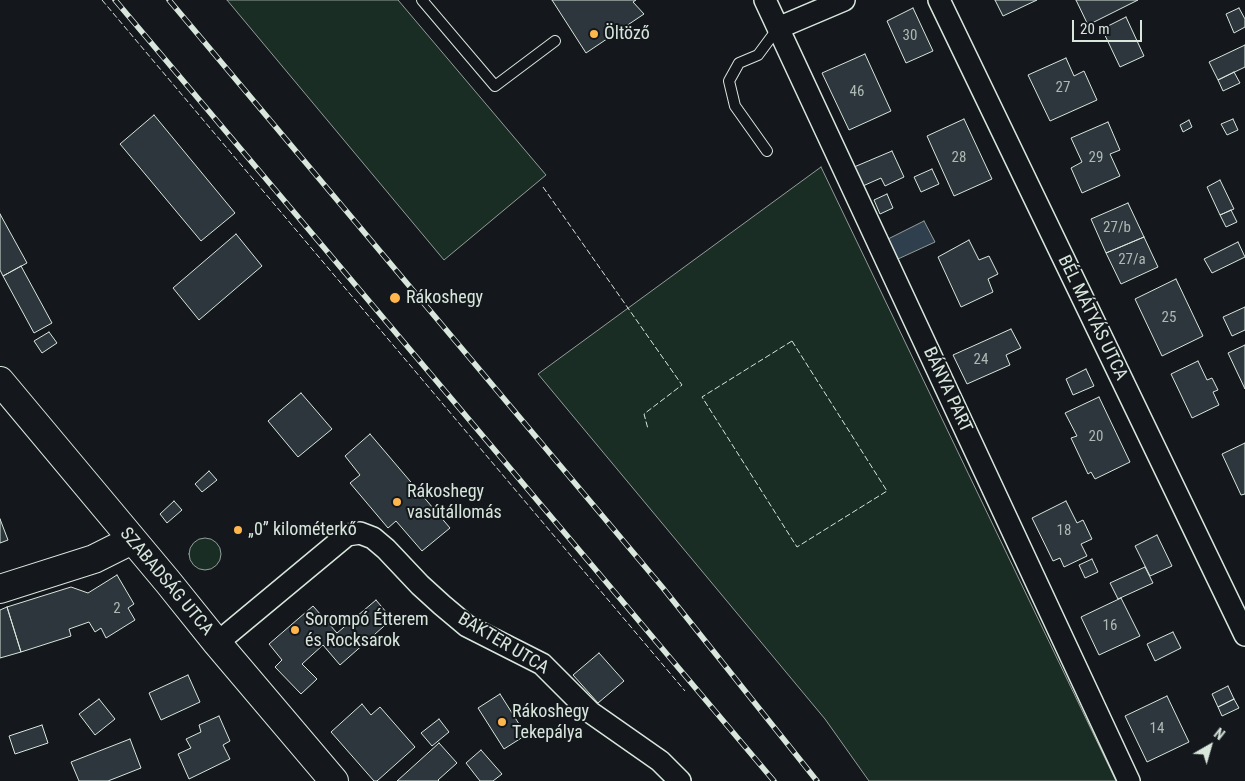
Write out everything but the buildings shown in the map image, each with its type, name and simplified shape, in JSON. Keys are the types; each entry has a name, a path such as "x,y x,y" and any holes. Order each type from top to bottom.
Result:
{"street":[{"name":"BÁNYA PART","path":"765,0 1129,781"},
{"path":"778,28 844,0"},
{"name":"BÉL MÁTYÁS UTCA","path":"939,0 1245,635"},
{"name":"SZABADSÁG UTCA","path":"0,381 334,781"},
{"name":"BAKTER UTCA","path":"217,643 347,535 360,533 373,538 386,549 420,585 468,626 542,664 590,712 660,761 680,781"},
{"path":"0,589 94,559 132,540"}],"lane":[{"path":"422,0 495,86 555,41"},
{"path":"767,151 735,106 729,81 739,63 758,54 778,28"}],"green space":[{"path":"227,0 398,0 546,175 444,260"},
{"path":"821,167 1116,781 869,781 825,719 538,374"},
{"path":"205,538 211,539 216,543 220,548 220,560 216,565 211,569 205,570 199,569 194,565 190,560 189,554 190,548 194,543 199,539"}],"water":[{"path":"924,221 935,242 898,259 888,239"}],"railway":[{"path":"115,0 774,781"},
{"path":"169,0 663,588 817,781"}],"fence":[{"path":"102,0 685,691"},
{"path":"543,187 682,385 644,414 648,429"},
{"path":"792,341 887,491 797,547 702,397 792,341"}],"place":[{"name":"Öltöző","path":"594,34"},
{"name":"Rákoshegy","path":"395,298"},
{"name":"Rákoshegy vasútállomás","path":"397,502"},
{"name":"„0” kilométerkő","path":"238,530"},
{"name":"Sorompó Étterem és Rocksarok","path":"295,630"},
{"name":"Rákoshegy Tekepálya","path":"502,722"}]}
